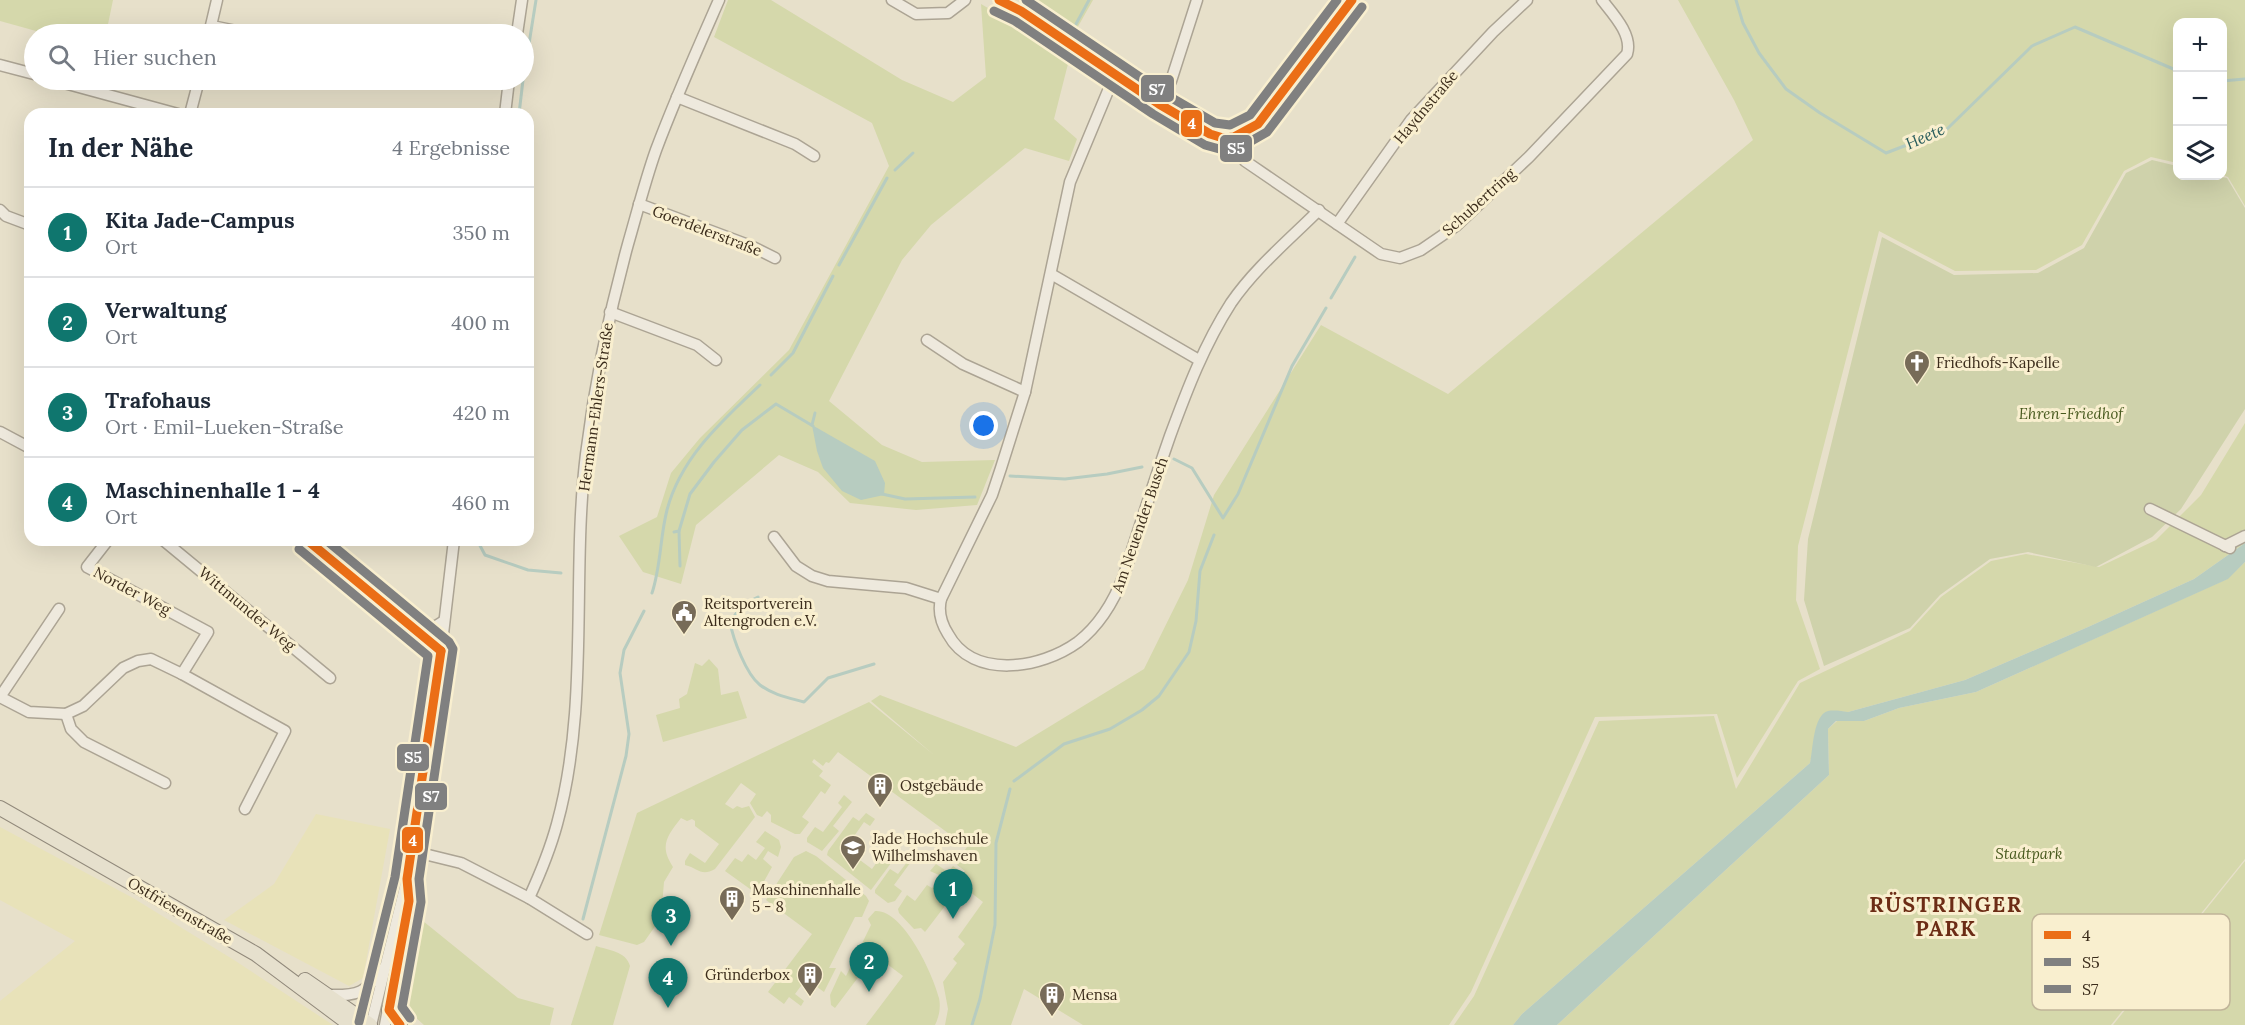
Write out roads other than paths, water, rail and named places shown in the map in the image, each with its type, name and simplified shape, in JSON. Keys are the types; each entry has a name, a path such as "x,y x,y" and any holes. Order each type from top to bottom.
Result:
{"main road":[{"name":"Ostfriesenstraße","path":"0,808 255,954 351,1025"},
{"path":"255,954 328,995 370,1025"},
{"path":"389,1010 400,1025"}],"street":[{"path":"212,24 217,0"},
{"path":"518,24 522,0"},
{"name":"Hermann-Ehlers-Straße","path":"529,898 543,868 557,824 567,775 576,682 583,485 596,386 610,312 655,152 719,0"},
{"path":"892,0 916,14 948,13 965,0"},
{"path":"999,0 1021,11 1159,104 1210,134 1223,138 1234,137 1258,124 1352,0"},
{"path":"1159,104 1171,81 1197,0"},
{"name":"Haydnstraße","path":"1337,224 1411,120 1493,32 1527,0"},
{"name":"Schubertring","path":"1234,137 1245,161 1381,254 1400,258 1421,250 1456,226 1529,157 1627,54 1629,46 1620,23 1602,0"},
{"path":"0,65 24,71"},
{"path":"774,537 796,566 812,576 828,581 906,588 941,599 992,495 1024,392 1070,182 1116,74"},
{"path":"90,90 156,108"},
{"path":"192,108 196,90"},
{"path":"506,108 508,90"},
{"path":"677,97 795,144 814,156"},
{"name":"Goerdelerstraße","path":"639,204 752,246 775,258"},
{"path":"0,210 6,216 24,223"},
{"name":"Am Neuender Busch","path":"941,599 939,605 943,625 956,648 967,656 994,666 1044,659 1077,642 1091,630 1104,615 1118,591 1158,470 1199,360 1222,317 1244,286 1319,210"},
{"path":"1051,274 1199,360"},
{"path":"610,312 697,345 716,360"},
{"path":"927,340 963,364 1024,392"},
{"path":"0,432 24,445"},
{"path":"2150,509 2228,547 2245,536"},
{"name":"Norder Weg","path":"103,546 87,567 208,632 182,674"},
{"name":"Wittmunder Weg","path":"170,546 330,678"},
{"path":"314,546 441,651"},
{"path":"370,1025 387,963 412,851 441,651 453,546"},
{"path":"59,609 0,697 29,712 66,714 83,706 123,669 138,661 151,659 285,731 245,809"},
{"path":"416,629 436,626 444,621"},
{"path":"66,714 72,729 84,742 165,783"},
{"path":"412,851 461,862 529,898 587,934"},
{"path":"385,1025 409,901 407,879"},
{"path":"328,995 346,996 362,992 372,984 387,963"}],"waterway":[{"path":"532,24 536,0"},
{"path":"1076,24 1089,0"},
{"name":"Heete","path":"1736,0 1743,23 1759,53 1786,89 1820,113 1886,153 1946,130 2032,46 2075,27 2173,69"},
{"name":"Heete","path":"2227,81 2245,79"},
{"path":"520,108 522,90"},
{"path":"895,170 913,153"},
{"path":"839,265 887,178"},
{"path":"1331,298 1355,257"},
{"path":"771,375 793,353 833,276"},
{"path":"1174,459 1192,468 1223,518 1238,494 1292,366 1326,308"},
{"path":"652,593 667,510 682,473 704,441 760,385"},
{"path":"674,532 679,531 690,494 714,462 742,430 776,404 813,426"},
{"path":"812,425 815,413"},
{"path":"1010,476 1065,479 1142,467"},
{"path":"882,494 905,499 975,497"},
{"path":"679,531 680,566"},
{"path":"1014,781 1064,744 1110,729 1142,710 1159,696 1189,652 1196,621 1200,571 1214,535"},
{"path":"480,546 485,555 528,570 561,573"},
{"path":"758,597 742,605 730,622 745,665 755,680 770,691 804,702 828,678 874,664"},
{"path":"583,919 626,756 629,734 620,673 624,650 644,611"},
{"path":"972,1025 980,999 995,925 996,843 1010,789"}],"place":[{"name":"Friedhofs-Kapelle","path":"1917,386"},
{"name":"Reitsportverein Altengroden e.V.","path":"684,636"},
{"name":"Ostgebäude","path":"880,809"},
{"name":"Jade Hochschule Wilhelmshaven","path":"853,871"},
{"name":"Kita Jade-Campus","path":"953,919"},
{"name":"Maschinenhalle 5 - 8","path":"732,922"},
{"name":"Trafohaus","path":"671,946"},
{"name":"Verwaltung","path":"869,992"},
{"name":"Gründerbox","path":"810,998"},
{"name":"Maschinenhalle 1 - 4","path":"668,1008"},
{"name":"Mensa","path":"1052,1018"}],"district":[{"name":"RÜSTRINGER PARK","path":"1946,917"}],"park label":[{"name":"Ehren-Friedhof","path":"2071,414"},
{"name":"Stadtpark","path":"2029,854"}]}
